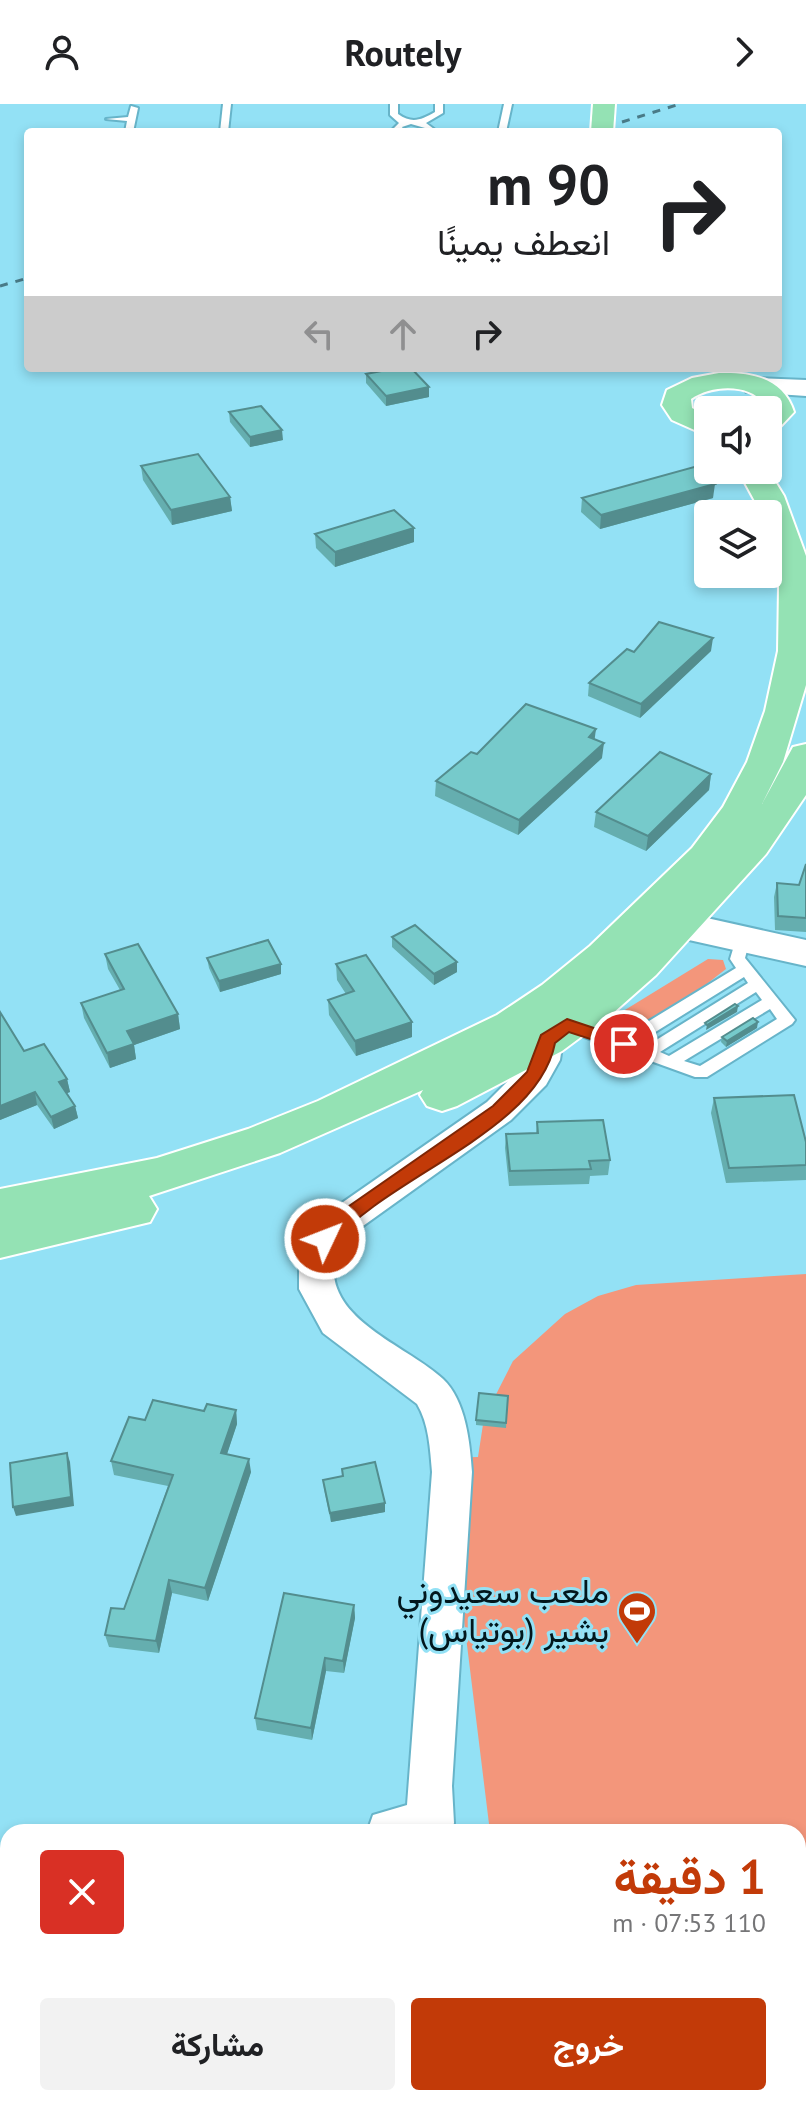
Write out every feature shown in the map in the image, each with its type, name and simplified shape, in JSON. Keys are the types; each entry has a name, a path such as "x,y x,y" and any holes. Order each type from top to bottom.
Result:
{"highway":[{"path":"583,104 583,128"},
{"path":"602,128 604,104"},
{"path":"694,420 682,414 676,405 686,378 744,379 774,396"},
{"path":"782,448 806,518"},
{"path":"0,1207 153,1177 296,1130 598,1003 642,965 675,890 714,845 751,792 790,686 798,636 792,574 772,502 773,484"},
{"path":"661,923 753,845 788,794 806,755"},
{"path":"0,1239 175,1198 237,1181 320,1152 438,1097 548,1026"}],"main road":[{"path":"744,379 806,388"}],"street":[{"path":"661,923 744,954 806,953"},
{"path":"420,1824 429,1786 452,1472 449,1435 441,1407 431,1392 336,1322 318,1289 317,1253 336,1226 499,1111 534,1076 543,1060 548,1026"}],"lane":[{"path":"224,128 227,104"},
{"path":"394,104 394,115 403,128 439,113 439,104"},
{"path":"503,128 508,104"},
{"path":"130,128 134,108"},
{"path":"110,119 132,119"},
{"path":"421,123 430,128"},
{"path":"548,1026 624,1044 701,1073 787,1020 758,984 744,954 624,1044"},
{"path":"647,1053 758,984"},
{"path":"672,1061 772,1001"}],"shaded area":[{"path":"708,959 723,960 726,969 656,1017 640,1024 610,1029 620,1013"},
{"name":"ملعب سعيدوني بشير (بوتياس)","path":"806,1274 806,1824 489,1824 444,1458 478,1457 484,1418 513,1361 565,1314 598,1296 636,1285"}],"building":[{"path":"415,372 429,387 386,396 366,374"},
{"path":"261,406 282,430 250,437 229,412"},
{"path":"198,454 230,497 171,510 141,466"},
{"path":"694,467 694,484 715,484 601,515 582,498"},
{"path":"394,510 414,528 335,552 315,534"},
{"path":"659,622 713,638 641,704 589,683 627,649 634,652"},
{"path":"526,704 596,729 589,737 604,743 519,820 436,781 471,752 477,754"},
{"path":"660,752 711,774 648,836 596,812"},
{"path":"806,864 806,918 778,916 777,883 799,885"},
{"path":"415,925 457,962 434,974 392,937"},
{"path":"268,940 281,964 219,981 207,958"},
{"path":"138,944 178,1014 127,1031 134,1044 107,1053 81,1003 124,989 105,954"},
{"path":"366,955 412,1022 355,1041 328,1000 354,991 336,964"},
{"path":"735,1004 738,1006 707,1025 705,1023"},
{"path":"0,1012 24,1051 44,1044 67,1079 59,1082 75,1106 51,1117 35,1092 0,1106"},
{"path":"753,1018 758,1022 727,1041 722,1037"},
{"path":"794,1095 806,1142 806,1165 729,1168 714,1098"},
{"path":"603,1120 610,1160 589,1161 591,1169 510,1171 506,1134 538,1133 537,1122"},
{"path":"479,1393 508,1396 506,1423 476,1420"},
{"path":"153,1400 204,1411 207,1404 236,1410 221,1453 249,1459 205,1588 169,1580 156,1641 105,1635 111,1608 124,1609 173,1475 111,1461 129,1417 145,1420"},
{"path":"67,1453 71,1497 13,1507 10,1463"},
{"path":"375,1462 385,1503 330,1513 323,1480 343,1476 342,1469"},
{"path":"284,1593 354,1605 343,1661 325,1658 311,1728 255,1718"}],"railway":[{"path":"622,122 680,104"},
{"path":"0,286 24,279"}],"place":[{"name":"ملعب سعيدوني بشير (بوتياس)","path":"637,1645"}],"route":[{"path":"325,1239 358,1208 499,1111 534,1076 543,1060 547,1040 567,1025 624,1044"}]}
